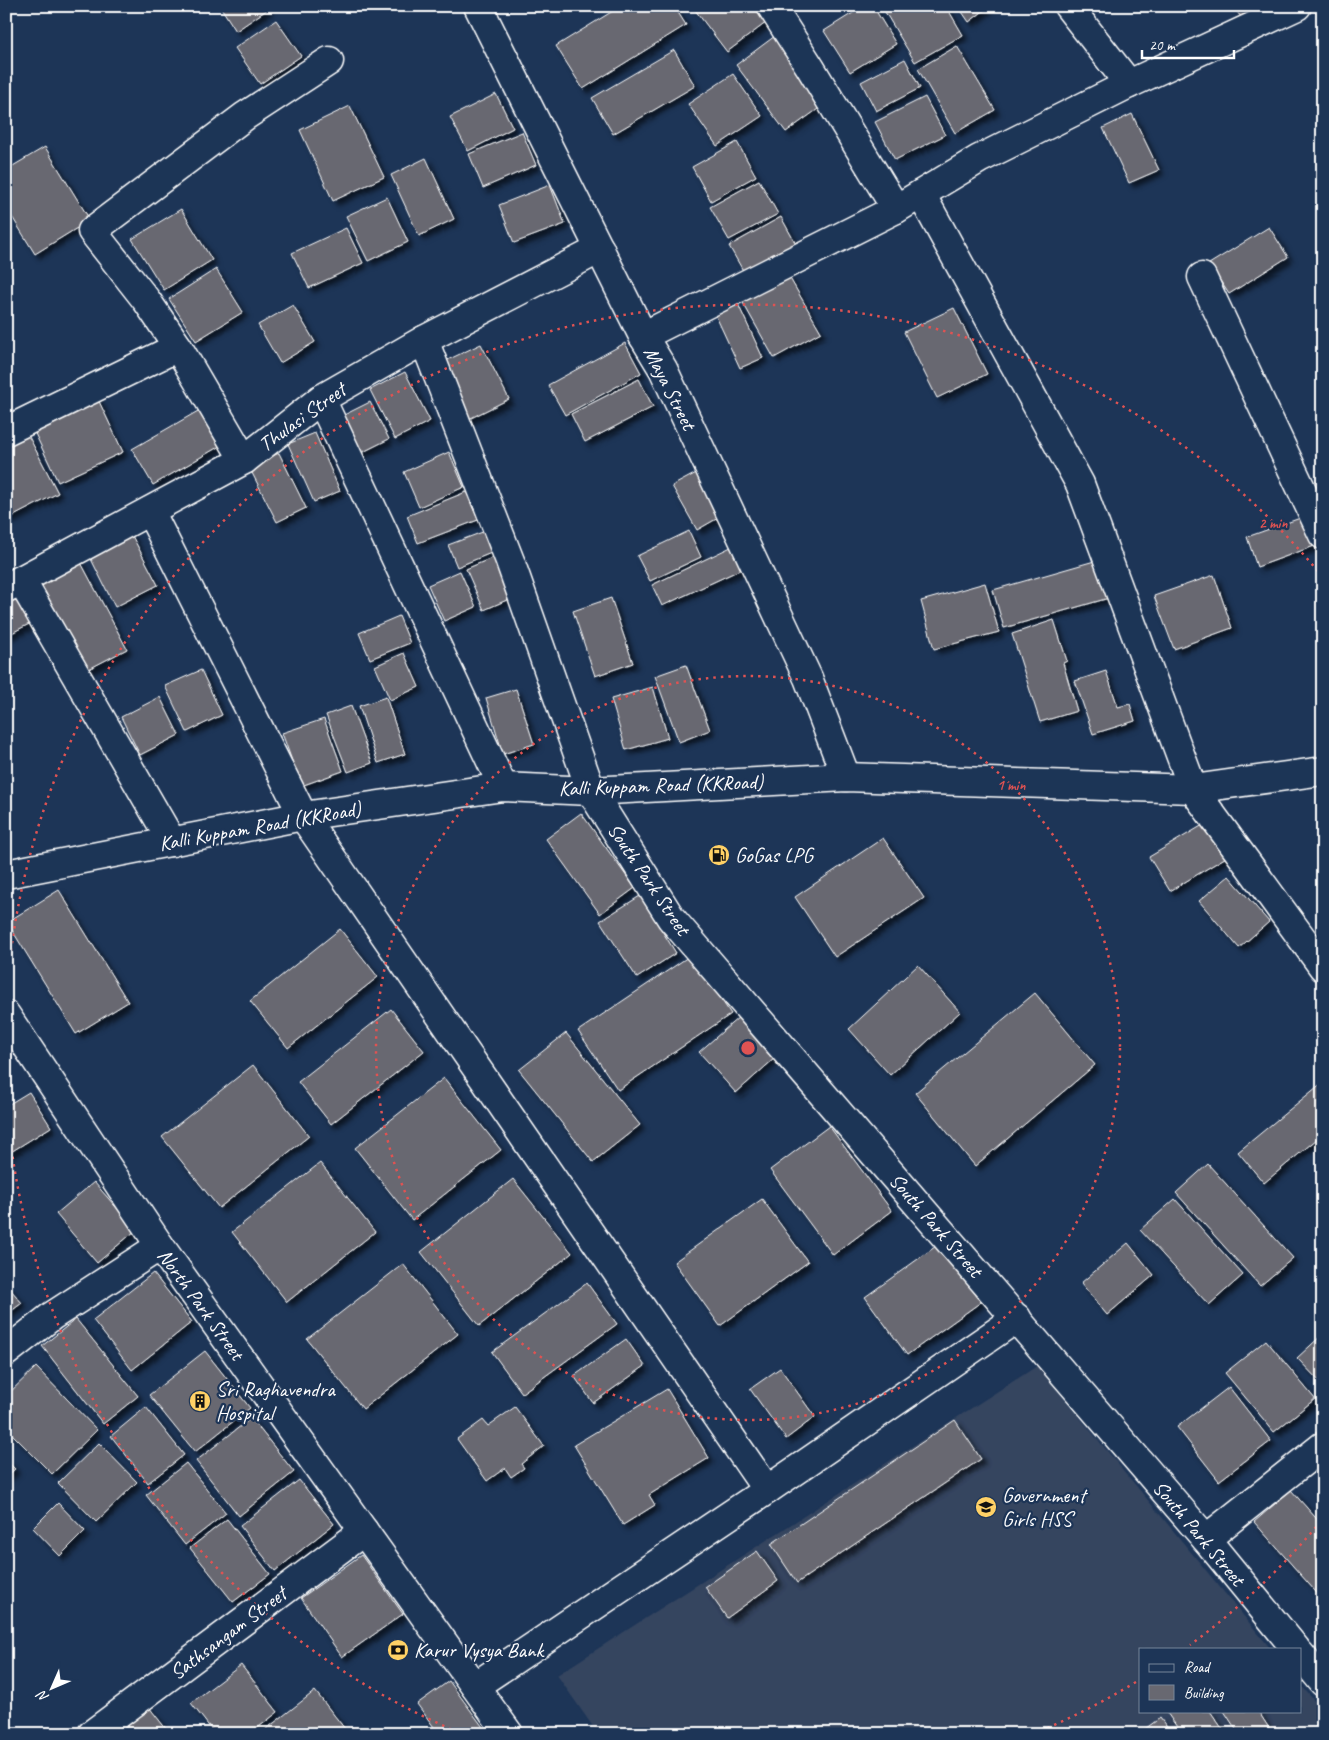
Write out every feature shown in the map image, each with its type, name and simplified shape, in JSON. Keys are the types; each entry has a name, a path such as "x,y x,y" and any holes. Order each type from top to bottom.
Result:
{"street":[{"name":"Maya Street","path":"478,6 643,336 663,369 808,678 846,777"},
{"path":"771,6 896,209"},
{"path":"1068,6 1129,84"},
{"path":"643,336 896,209 979,159 1129,84 1297,6"},
{"path":"244,460 178,347 147,301 92,231 245,116 329,61"},
{"path":"921,194 1080,484 1193,789 1323,967"},
{"name":"Thulasi Street","path":"14,584 244,460 320,399 424,340 600,249"},
{"path":"1202,277 1323,535"},
{"name":"South Park Street","path":"424,340 510,561 591,791 671,918 1206,1539 1295,1648"},
{"path":"6,431 178,347"},
{"path":"320,399 502,787"},
{"path":"150,511 303,816 767,1490"},
{"path":"14,584 172,842"},
{"name":"Kalli Kuppam Road (KKRoad)","path":"6,874 303,816 502,787 591,791 846,777 1193,789 1323,771"},
{"name":"North Park Street","path":"6,1015 160,1246 509,1734"},
{"path":"6,1352 52,1316 160,1246"},
{"path":"475,1686 767,1490 1017,1318"},
{"path":"1206,1539 1323,1446"},
{"name":"Sathsangam Street","path":"92,1734 364,1531"},
{"path":"1302,1656 1323,1682"}],"shaded area":[{"name":"Government Girls HSS","path":"1037,1366 1270,1648 1139,1648 1139,1712 1302,1712 1302,1686 1323,1711 1323,1720 1303,1734 598,1734 557,1675"}],"building":[{"path":"220,6 267,6 268,9 236,31"},
{"path":"621,6 674,6 686,25 583,89 556,46"},
{"path":"692,6 761,6 771,19 727,52"},
{"path":"864,6 873,6 896,44 850,72 824,31"},
{"path":"946,6 963,35 915,62 882,7"},
{"path":"958,6 990,6 969,22"},
{"path":"1232,6 1267,6 1247,24"},
{"path":"276,20 301,56 260,84 235,48"},
{"path":"775,36 825,104 786,132 736,65"},
{"path":"957,46 995,110 955,133 918,69"},
{"path":"674,50 695,86 613,134 592,98"},
{"path":"905,59 920,88 876,111 861,82"},
{"path":"733,74 762,116 717,146 688,104"},
{"path":"496,94 513,128 468,151 450,117"},
{"path":"925,97 945,135 895,160 875,122"},
{"path":"350,106 384,177 333,201 300,130"},
{"path":"1132,114 1159,170 1129,183 1103,128"},
{"path":"522,132 536,165 483,188 469,154"},
{"path":"737,142 756,176 711,201 692,167"},
{"path":"45,147 90,220 35,254 6,207 6,170"},
{"path":"426,158 454,219 419,236 391,175"},
{"path":"759,180 778,214 729,240 710,207"},
{"path":"550,185 565,224 514,243 499,205"},
{"path":"387,197 408,242 368,261 346,216"},
{"path":"181,209 212,260 164,290 132,239"},
{"path":"781,217 797,246 745,274 729,246"},
{"path":"1269,227 1288,257 1229,294 1209,264"},
{"path":"346,228 363,263 309,288 292,253"},
{"path":"216,269 243,312 196,341 169,299"},
{"path":"788,275 821,332 774,358 742,301"},
{"path":"738,304 763,358 740,368 715,314"},
{"path":"293,305 315,342 280,363 258,325"},
{"path":"954,308 987,374 937,398 904,332"},
{"path":"625,343 641,373 565,415 548,385"},
{"path":"481,344 509,399 465,421 437,365"},
{"path":"405,372 430,421 395,439 370,390"},
{"path":"639,379 653,407 585,442 571,414"},
{"path":"96,395 123,452 58,482 31,425"},
{"path":"370,402 389,439 359,454 340,417"},
{"path":"205,407 225,443 153,485 132,449"},
{"path":"315,433 340,491 314,502 288,444"},
{"path":"28,435 58,493 6,520 6,446"},
{"path":"449,452 464,487 419,507 404,472"},
{"path":"279,453 306,508 277,522 249,467"},
{"path":"700,471 725,514 697,530 672,486"},
{"path":"466,492 478,520 418,543 407,516"},
{"path":"1306,516 1317,545 1257,567 1247,537"},
{"path":"488,530 496,551 457,567 448,545"},
{"path":"689,531 701,557 650,581 637,556"},
{"path":"130,532 158,585 115,607 88,553"},
{"path":"733,546 744,568 662,606 652,585"},
{"path":"499,555 516,596 484,610 466,569"},
{"path":"79,559 127,649 87,670 39,580"},
{"path":"1098,560 1109,598 1004,628 993,590"},
{"path":"460,571 476,607 444,621 428,585"},
{"path":"1214,575 1232,628 1174,649 1154,596"},
{"path":"985,583 999,632 934,649 921,601"},
{"path":"13,590 31,623 6,636 6,594"},
{"path":"611,598 633,663 595,676 573,611"},
{"path":"399,616 410,643 370,659 359,633"},
{"path":"1054,620 1067,661 1063,663 1077,711 1040,722 1012,634"},
{"path":"404,653 419,687 390,700 375,666"},
{"path":"686,665 710,730 679,742 655,676"},
{"path":"201,670 222,715 187,732 165,686"},
{"path":"1106,671 1118,707 1130,704 1135,721 1093,734 1075,681"},
{"path":"653,687 668,738 626,750 611,699"},
{"path":"516,689 534,744 503,754 486,698"},
{"path":"160,697 179,735 140,755 121,717"},
{"path":"386,697 405,754 378,763 359,706"},
{"path":"351,706 372,763 348,772 326,715"},
{"path":"324,719 343,771 301,786 282,733"},
{"path":"581,813 635,888 600,914 546,839"},
{"path":"1208,822 1228,856 1170,891 1149,857"},
{"path":"883,838 924,898 835,957 795,897"},
{"path":"1229,876 1269,922 1239,948 1199,901"},
{"path":"59,890 128,1002 76,1034 7,922"},
{"path":"640,896 676,953 637,978 600,921"},
{"path":"340,929 378,977 288,1048 250,1001"},
{"path":"691,955 731,1014 618,1090 578,1031"},
{"path":"918,965 960,1012 890,1075 849,1029"},
{"path":"1035,993 1095,1065 975,1166 915,1093"},
{"path":"391,1009 424,1051 331,1124 298,1082"},
{"path":"739,1017 776,1057 736,1093 699,1052"},
{"path":"566,1033 640,1125 593,1162 519,1070"},
{"path":"253,1065 309,1136 219,1208 162,1137"},
{"path":"444,1078 501,1150 412,1220 355,1148"},
{"path":"1323,1082 1323,1134 1264,1183 1238,1152"},
{"path":"29,1092 51,1127 6,1155 6,1106"},
{"path":"829,1126 892,1211 833,1255 770,1170"},
{"path":"320,1163 375,1232 287,1302 232,1232"},
{"path":"1208,1164 1293,1258 1260,1286 1176,1193"},
{"path":"513,1179 572,1253 479,1326 421,1252"},
{"path":"94,1182 136,1230 97,1263 56,1214"},
{"path":"762,1199 808,1262 720,1326 674,1262"},
{"path":"1175,1199 1243,1275 1209,1305 1140,1230"},
{"path":"1128,1243 1154,1275 1107,1315 1081,1283"},
{"path":"939,1244 981,1302 907,1355 865,1297"},
{"path":"403,1264 458,1334 363,1409 307,1339"},
{"path":"153,1273 192,1322 132,1370 93,1320"},
{"path":"587,1283 617,1324 522,1393 492,1352"},
{"path":"6,1284 22,1303 6,1315"},
{"path":"76,1319 138,1396 103,1424 42,1346"},
{"path":"1323,1334 1323,1385 1297,1358"},
{"path":"626,1339 645,1366 593,1403 574,1376"},
{"path":"1266,1340 1315,1399 1274,1432 1225,1373"},
{"name":"Sri Raghavendra Hospital","path":"205,1351 250,1408 195,1452 149,1395"},
{"path":"36,1367 97,1430 52,1474 6,1428 6,1396"},
{"path":"780,1368 815,1417 786,1439 750,1389"},
{"path":"1229,1387 1271,1441 1219,1481 1177,1427"},
{"path":"667,1389 709,1458 649,1495 655,1505 623,1525 574,1445"},
{"path":"146,1407 184,1455 148,1483 111,1436"},
{"path":"515,1407 544,1446 521,1464 524,1468 511,1477 505,1468 487,1481 457,1439 483,1420 488,1426"},
{"path":"251,1418 294,1472 239,1516 196,1461"},
{"path":"955,1420 981,1459 797,1583 771,1544"},
{"path":"99,1443 137,1482 96,1522 58,1483"},
{"path":"6,1460 15,1469 6,1477"},
{"path":"186,1463 226,1513 185,1545 146,1495"},
{"path":"299,1480 334,1524 275,1571 240,1526"},
{"path":"1291,1490 1323,1526 1323,1600 1254,1522"},
{"path":"58,1503 85,1531 60,1556 33,1528"},
{"path":"227,1519 270,1574 233,1602 190,1548"},
{"path":"757,1551 778,1581 727,1618 705,1587"},
{"path":"361,1555 403,1614 342,1657 301,1598"},
{"path":"241,1665 278,1712 250,1734 215,1734 191,1703"},
{"path":"449,1681 488,1734 439,1734 417,1704"},
{"path":"315,1691 349,1734 268,1734 265,1730"},
{"path":"145,1702 170,1734 110,1734"},
{"path":"1211,1712 1226,1734 1182,1734 1167,1713"},
{"path":"1225,1712 1259,1712 1269,1728 1260,1734 1239,1734"},
{"path":"1160,1718 1172,1734 1138,1734"}],"place":[{"name":"GoGas LPG","path":"719,855"},
{"name":"Sri Raghavendra Hospital","path":"200,1401"},
{"name":"Government Girls HSS","path":"986,1507"},
{"name":"Karur Vysya Bank","path":"398,1650"}]}
